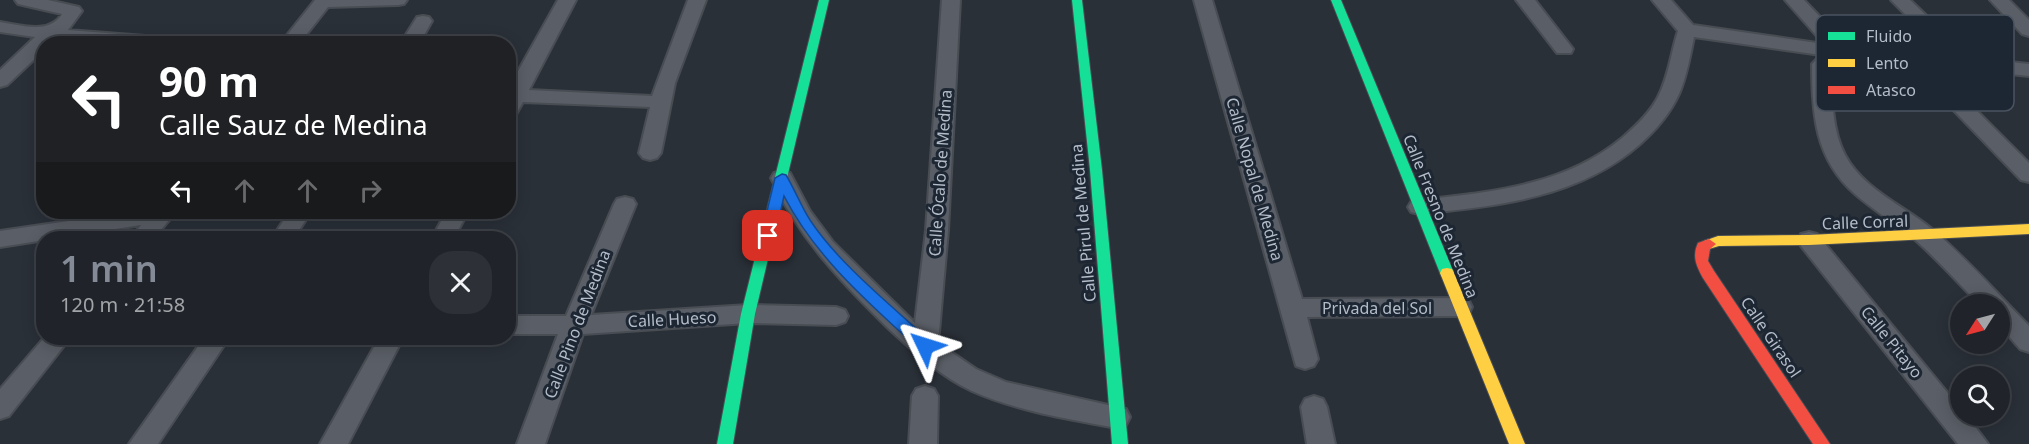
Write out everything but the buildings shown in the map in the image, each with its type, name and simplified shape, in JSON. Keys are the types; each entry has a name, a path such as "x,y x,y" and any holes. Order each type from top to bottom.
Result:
{"street":[{"path":"24,0 80,5"},
{"path":"296,36 324,1 398,0"},
{"path":"516,91 567,0"},
{"path":"650,153 663,92 697,0"},
{"path":"725,444 748,314 824,0"},
{"name":"Calle Ócalo de Medina","path":"925,346 937,230 951,0"},
{"name":"Calle Pirul de Medina","path":"1077,0 1096,170 1111,368 1120,444"},
{"name":"Calle Nopal de Medina","path":"1203,0 1293,308 1305,359"},
{"name":"Calle Fresno de Medina","path":"1336,0 1517,444"},
{"path":"1525,0 1564,49"},
{"path":"1660,0 1687,30 1816,48"},
{"path":"1794,0 1816,23"},
{"path":"1900,0 1915,15"},
{"path":"1999,0 2029,30"},
{"path":"49,34 65,24 80,5"},
{"path":"414,36 423,21"},
{"path":"0,27 73,36"},
{"path":"1419,207 1512,197 1567,182 1595,167 1628,145 1654,118 1670,92 1687,30"},
{"path":"0,81 36,46"},
{"path":"2014,68 2029,70"},
{"path":"516,100 604,98 663,92"},
{"path":"1824,111 1833,154 1848,174 1925,236 1983,294"},
{"path":"1966,111 2029,176"},
{"path":"782,178 804,222 822,246 871,296 951,367 1003,392 1118,417"},
{"name":"Calle Pino de Medina","path":"531,444 573,325 625,204"},
{"path":"46,231 125,219"},
{"path":"148,231 159,219"},
{"name":"Calle Corral","path":"1703,246 1718,241 1925,236 1979,230 2029,229"},
{"path":"0,238 36,233"},
{"name":"Calle Pitayo","path":"1809,240 1974,444"},
{"name":"Calle Girasol","path":"1703,246 1701,261 1708,274 1822,444"},
{"name":"Privada del Sol","path":"1293,308 1460,308"},
{"name":"Calle Hueso","path":"516,325 573,325 748,314 836,316"},
{"path":"2010,322 2029,342"},
{"path":"0,408 52,345"},
{"path":"143,444 212,345"},
{"path":"334,444 387,345"},
{"path":"923,444 926,396"},
{"path":"1314,407 1321,444"}],"traffic: fast":[{"path":"725,444 748,314 824,0"},
{"path":"1077,0 1096,170 1120,444"},
{"path":"1336,0 1447,273"}],"traffic: slow":[{"path":"1709,244 1718,241 1809,240 2029,229"},
{"path":"1447,273 1517,444"}],"traffic: jam":[{"path":"1709,244 1703,246 1701,261 1708,274 1822,444"}],"route":[{"path":"768,236 782,178 804,222 822,246 875,300 925,346"}]}
